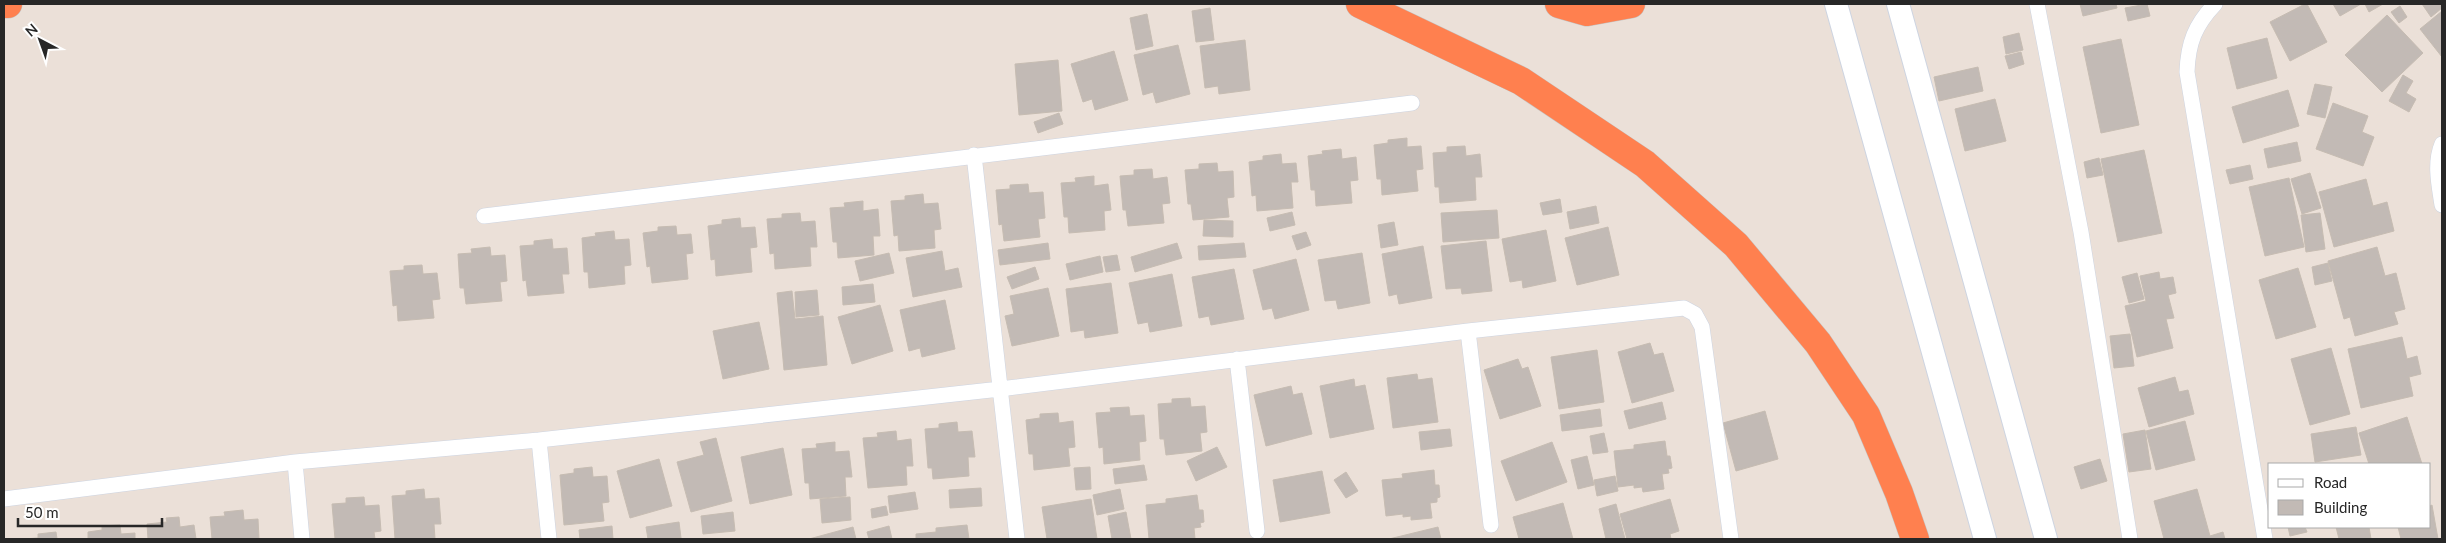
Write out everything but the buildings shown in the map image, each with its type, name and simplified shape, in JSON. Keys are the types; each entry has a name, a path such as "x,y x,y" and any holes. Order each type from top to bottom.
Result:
{"highway":[{"path":"1360,4 1521,81 1645,164 1736,245 1818,343 1866,415 1899,493 1915,539"},
{"path":"1559,4 1587,12 1630,4"}],"main road":[{"path":"1836,4 1986,539"},
{"path":"1898,4 2046,539"}],"street":[{"path":"2037,4 2081,232 2130,539"},
{"path":"2215,4 2198,22 2191,37 2187,52 2187,72 2265,539"},
{"path":"484,216 1412,103"},
{"path":"2442,144 2439,151 2438,179 2442,205"},
{"path":"974,155 1018,539"},
{"path":"4,499 295,462 539,440 1000,389 1468,331 1684,308 1695,314 1702,326 1731,539"},
{"path":"1468,331 1491,525"},
{"path":"1237,359 1257,532"},
{"path":"539,440 548,539"},
{"path":"295,462 302,539"}]}
